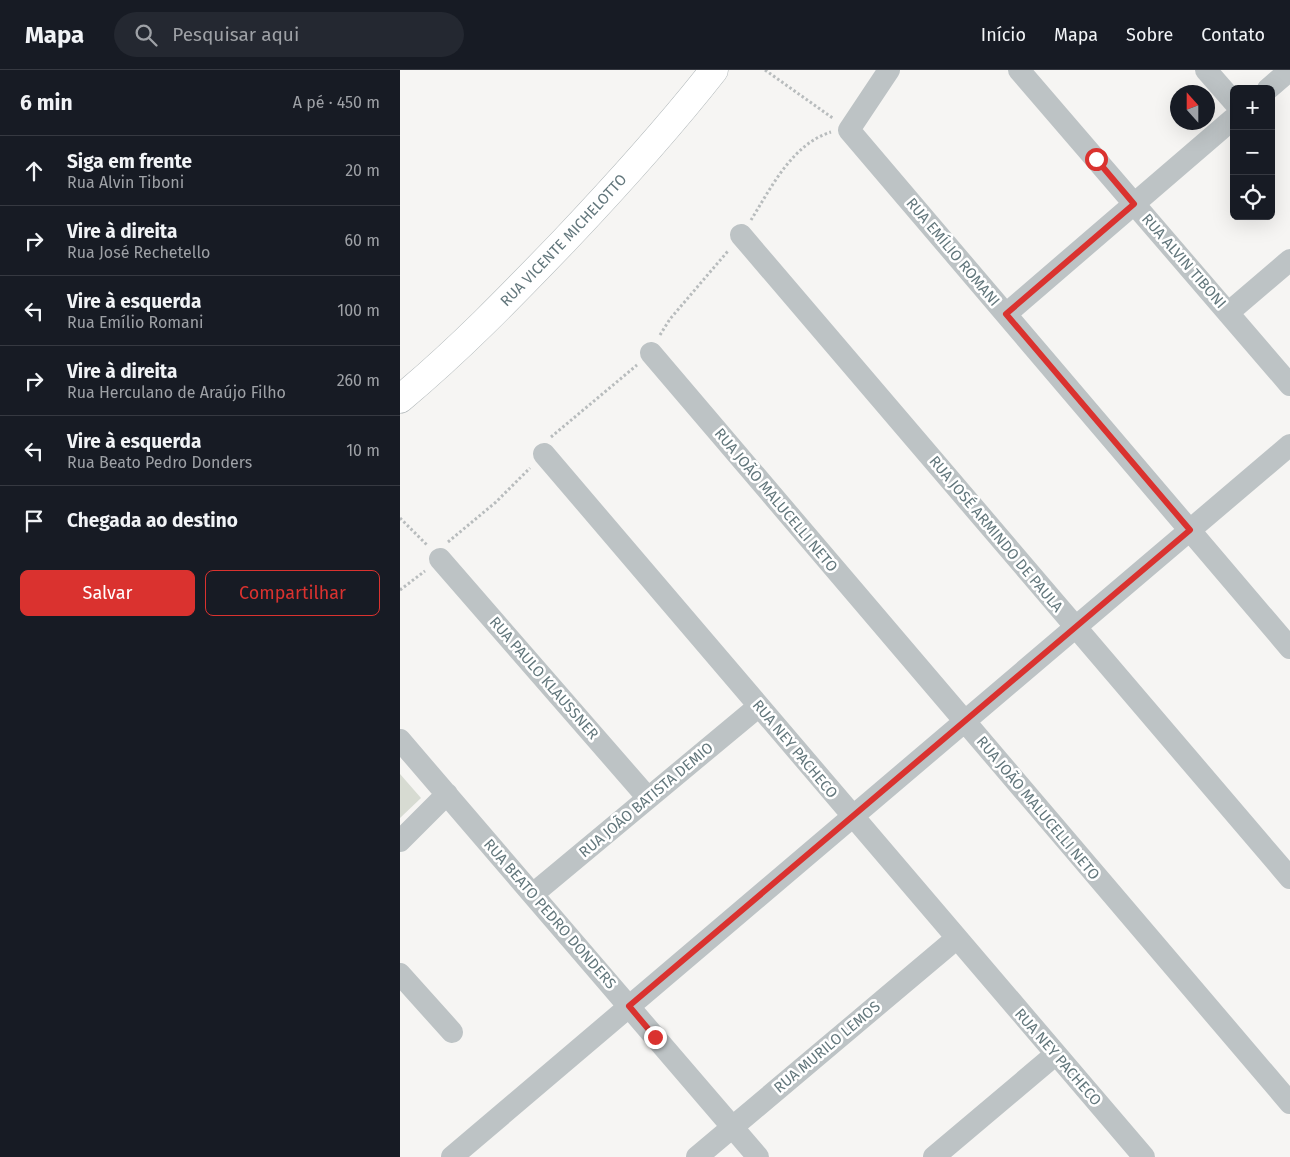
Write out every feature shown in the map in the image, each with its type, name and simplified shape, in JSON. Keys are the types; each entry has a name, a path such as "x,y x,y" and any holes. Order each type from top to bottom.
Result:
{"main road":[{"name":"RUA VICENTE MICHELOTTO","path":"400,399 439,366 516,292 643,156 714,70"}],"street":[{"path":"849,130 889,70"},
{"name":"RUA ALVIN TIBONI","path":"1019,70 1290,384"},
{"path":"1206,70 1230,97"},
{"path":"1273,85 1290,70"},
{"path":"1006,314 1230,121"},
{"name":"RUA EMÍLIO ROMANI","path":"849,130 1290,648"},
{"name":"RUA JOSÉ ARMINDO DE PAULA","path":"741,235 1290,878"},
{"path":"1228,313 1290,260"},
{"name":"RUA JOÃO MALUCELLI NETO","path":"651,353 1290,1104"},
{"path":"454,1156 1290,445"},
{"name":"RUA NEY PACHECO","path":"544,454 1144,1157"},
{"name":"RUA PAULO KLAUSSNER","path":"440,559 648,798"},
{"name":"RUA JOÃO BATISTA DEMIO","path":"532,894 758,706"},
{"name":"RUA BEATO PEDRO DONDERS","path":"400,740 758,1157"},
{"path":"400,841 447,794"},
{"name":"RUA MURILO LEMOS","path":"697,1157 957,938"},
{"path":"400,974 452,1032"},
{"path":"934,1157 1056,1054"}],"path":[{"path":"765,70 849,130"},
{"path":"400,590 440,559 442,548 496,502 544,454 546,443 553,435 651,353 670,319 741,235 788,163 808,144 823,134 849,130"},
{"path":"400,518 440,559"}],"shaded area":[{"path":"400,774 421,798 400,818"}],"route":[{"path":"655,1037 629,1006 1190,530 1006,314 1134,204 1096,159"}]}
